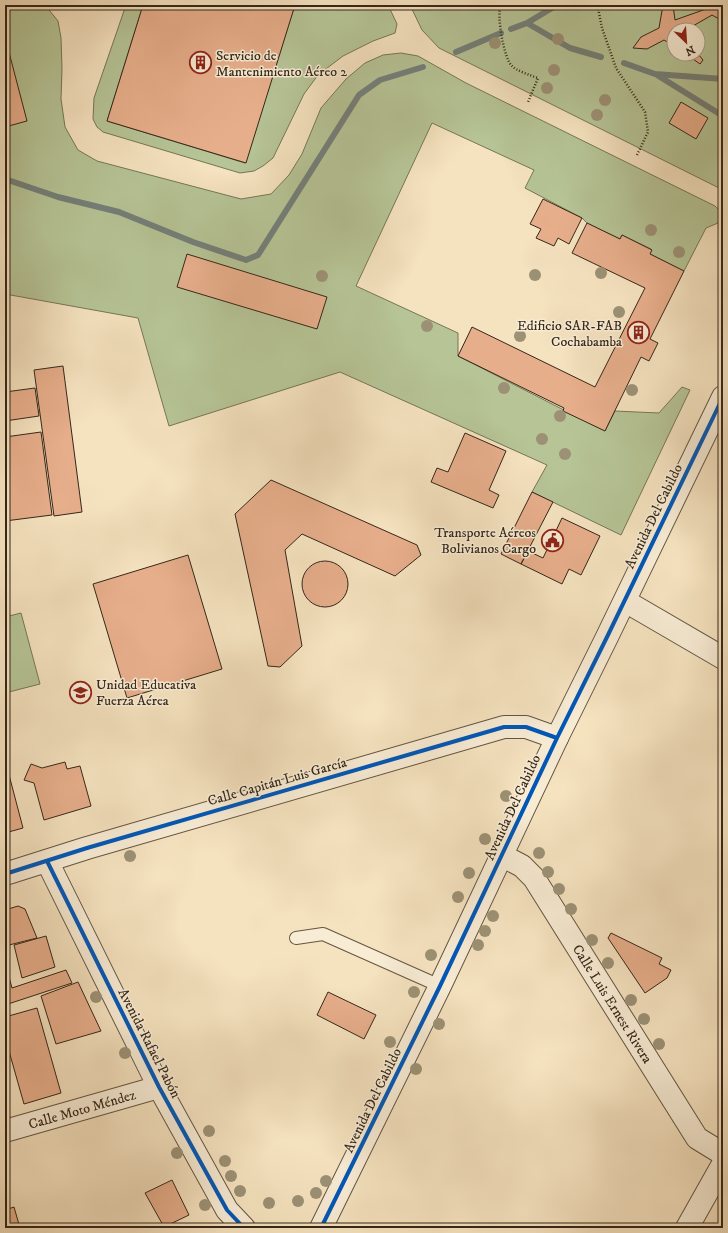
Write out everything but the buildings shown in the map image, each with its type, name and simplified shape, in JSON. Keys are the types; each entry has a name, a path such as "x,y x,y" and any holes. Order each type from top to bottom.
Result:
{"street":[{"name":"Avenida Del Cabildo","path":"321,1228 440,986 557,738 625,601 723,396"},
{"path":"625,601 723,658"},
{"name":"Calle Capitán Luis García","path":"5,874 504,727 526,727 557,738"},
{"name":"Calle Luis Ernest Rivera","path":"501,855 522,866 534,878 697,1138 723,1154"},
{"name":"Avenida Rafael Pabón","path":"47,861 159,1087 227,1210 244,1228"},
{"name":"Calle Moto Méndez","path":"5,1131 159,1087"},
{"path":"686,1228 720,1178"}],"lane":[{"path":"296,938 323,934 440,986"}],"path":[{"path":"502,5 500,7 499,19 507,58 512,66 538,78 528,102"},
{"path":"637,155 648,132 645,112 616,68 602,28 598,8 647,5"}],"green space":[{"path":"5,5 45,5 58,21 61,38 61,99 65,127 78,150 97,161 241,199 271,194 289,175 302,154 321,108 346,79 365,63 383,55 401,53 418,56 466,83 715,206 721,212 718,223 706,228 684,271 650,254 651,249 622,235 620,239 587,223 582,218 525,188 534,170 432,123 356,286 458,333 458,356 605,431 615,411 659,413 682,387 690,390 621,535 532,492 547,465 340,372 169,426 138,318 5,294"},
{"path":"126,5 143,5 107,121 245,163 295,5 388,5 397,24 395,33 373,41 343,56 318,75 304,94 273,158 254,171 240,173 103,132 97,127 93,119 94,98"},
{"path":"410,5 723,5 723,190 439,48 422,30"},
{"path":"21,613 40,684 5,693 5,617"}],"waterway":[{"path":"527,23 557,5"},
{"path":"511,29 527,23 570,48 601,57"},
{"path":"456,52 501,33"},
{"path":"624,63 655,74 723,79"},
{"path":"5,179 58,197 119,212 193,242 246,260 258,255 359,95 380,80 423,67"},
{"path":"657,75 723,116"}],"cycle path":[{"path":"321,1228 440,986 557,738 723,397"},
{"path":"5,874 87,848 504,727 526,727 557,738"},
{"path":"47,861 159,1087 227,1210 244,1228"}],"place":[{"name":"Servicio de Mantenimiento Aéreo 2","path":"201,63"},
{"name":"Edificio SAR-FAB Cochabamba","path":"638,333"},
{"name":"Transporte Aéreos Bolivianos Cargo","path":"552,540"},
{"name":"Unidad Educativa Fuerza Aérea","path":"81,692"}]}
